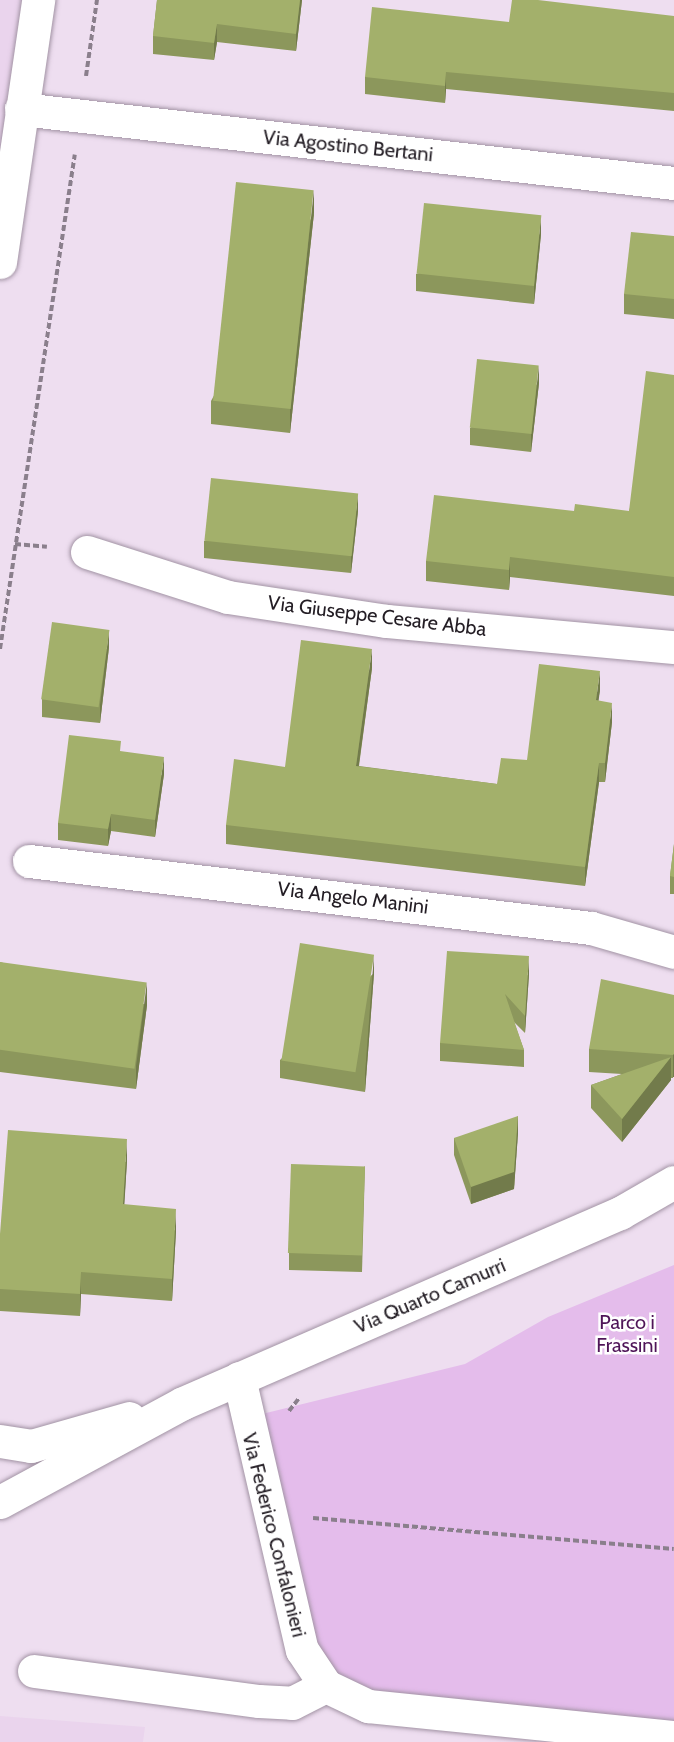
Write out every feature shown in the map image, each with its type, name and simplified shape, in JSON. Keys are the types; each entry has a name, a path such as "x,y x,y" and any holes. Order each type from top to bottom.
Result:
{"street":[{"path":"0,262 38,0"},
{"name":"Via Agostino Bertani","path":"21,109 674,183"},
{"name":"Via Giuseppe Cesare Abba","path":"87,552 228,597 387,621 674,647"},
{"name":"Via Angelo Manini","path":"29,861 591,928 674,952"},
{"name":"Via Quarto Camurri","path":"0,1502 183,1403 620,1213 674,1182"},
{"name":"Via Federico Confalonieri","path":"239,1378 268,1514 302,1650 326,1686"},
{"name":"Via Quarto Camurri","path":"0,1441 31,1446 183,1403"},
{"path":"34,1671 259,1701 292,1702 326,1686 368,1706 674,1737"}],"path":[{"path":"0,649 97,0"},
{"path":"268,1514 674,1549"}],"shaded area":[{"path":"0,0 38,0 0,260"},
{"path":"0,1716 145,1727 143,1742 0,1742"}],"green space":[{"name":"Parco i Frassini","path":"674,1265 674,1737 326,1686 246,1418 465,1364 548,1317"}],"building":[{"path":"157,0 300,0 296,34 217,24 214,43 153,36"},
{"path":"512,0 538,0 674,16 674,93 446,72 445,86 365,77 372,7 509,22"},
{"path":"236,182 314,190 291,409 213,401"},
{"path":"424,203 541,215 534,286 417,274"},
{"path":"631,232 674,236 674,299 624,294"},
{"path":"477,359 539,365 531,434 470,428"},
{"path":"646,371 674,375 674,577 510,557 509,570 426,561 434,495 574,511 575,504 629,511"},
{"path":"211,478 358,493 352,556 204,541"},
{"path":"52,622 109,630 99,707 41,699"},
{"path":"301,640 372,649 356,766 497,784 501,758 527,760 539,664 600,671 596,700 612,703 605,763 599,763 585,867 226,825 234,759 285,767"},
{"path":"69,735 121,741 120,751 164,757 155,820 111,814 108,829 58,823"},
{"path":"674,844 674,877 670,876"},
{"path":"300,943 374,955 355,1072 281,1061"},
{"path":"447,951 529,956 525,1016 505,994 524,1050 440,1043"},
{"path":"0,962 147,983 134,1069 0,1050"},
{"path":"601,979 674,995 673,1055 589,1049"},
{"path":"671,1057 622,1119 591,1085"},
{"path":"518,1116 514,1172 471,1187 454,1138"},
{"path":"8,1130 127,1139 123,1204 176,1209 172,1279 81,1272 80,1294 0,1289 0,1234"},
{"path":"291,1164 365,1167 362,1256 288,1253"}]}
